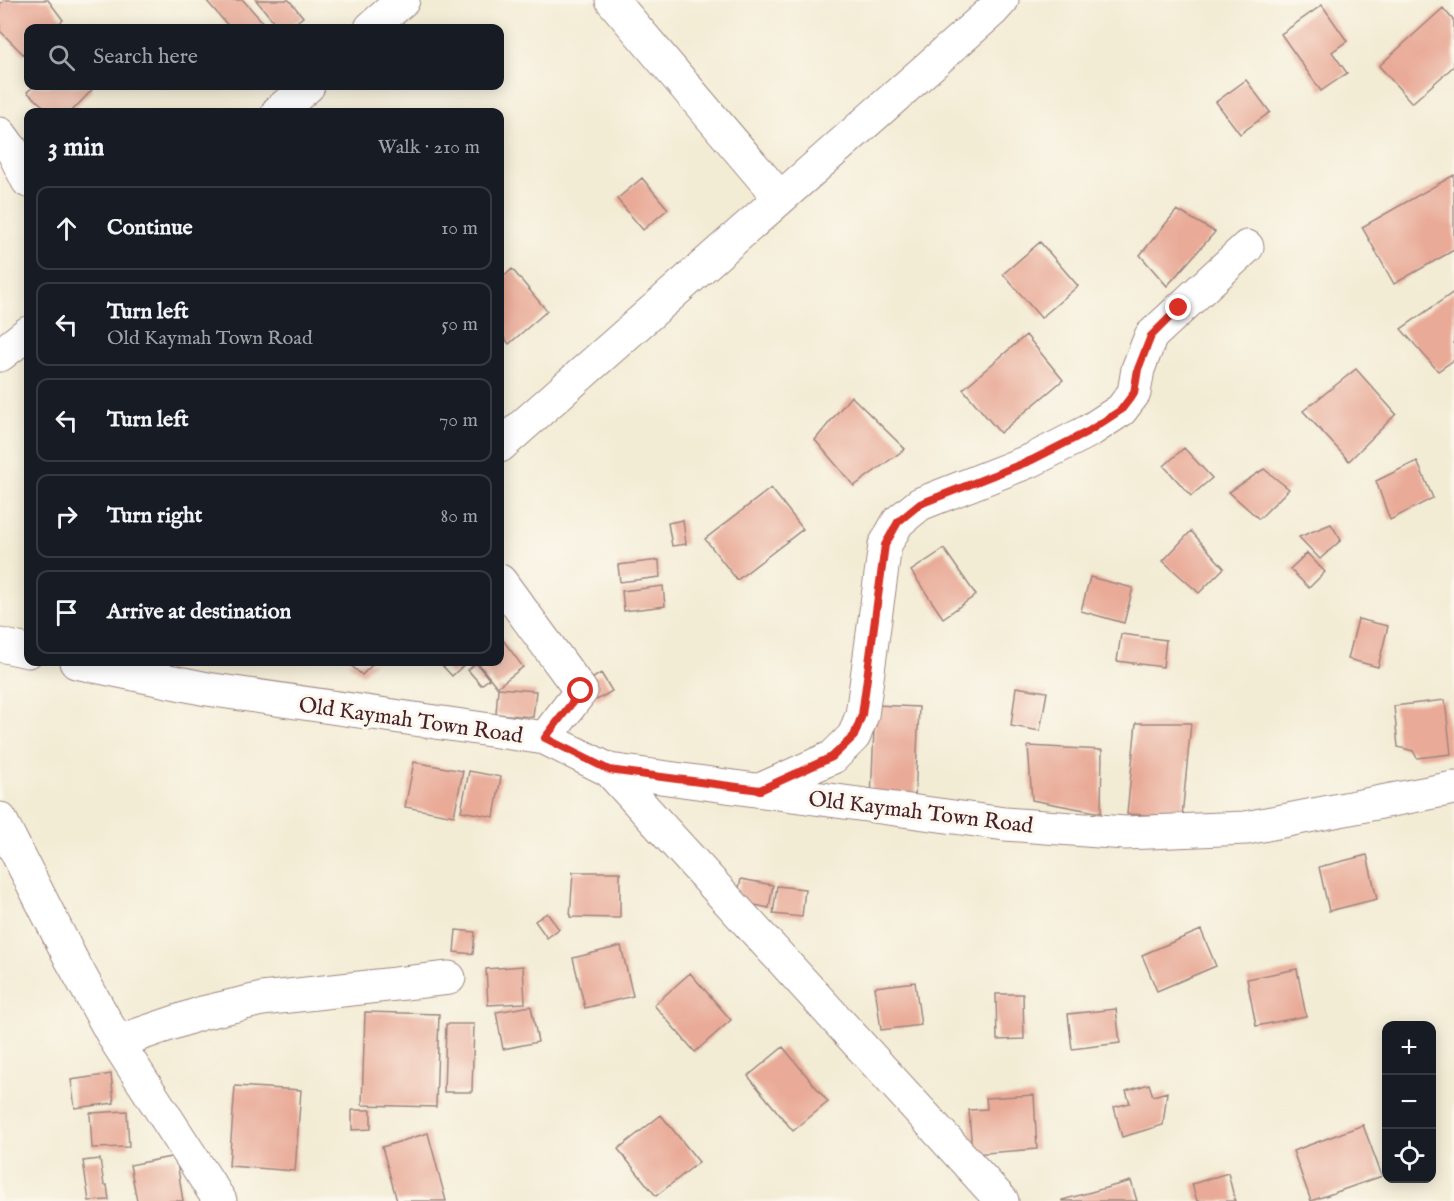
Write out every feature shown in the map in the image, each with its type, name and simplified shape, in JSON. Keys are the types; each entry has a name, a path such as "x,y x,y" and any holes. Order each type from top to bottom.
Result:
{"street":[{"path":"376,24 403,0"},
{"path":"612,0 780,198"},
{"path":"504,442 1002,0"},
{"path":"283,108 303,90"},
{"path":"0,134 14,153 24,173"},
{"path":"760,790 832,757 854,736 862,715 885,545 898,522 920,504 1032,460 1089,431 1121,410 1134,393 1138,369 1151,336 1247,247"},
{"path":"0,355 24,336"},
{"path":"504,585 581,691 545,738"},
{"path":"0,645 24,650"},
{"name":"Old Kaymah Town Road","path":"95,666 207,689 545,738 609,770 1005,824 1125,833 1246,828 1454,788"},
{"path":"609,770 1002,1201"},
{"path":"0,819 71,959 117,1042 220,1201"},
{"path":"117,1042 202,1013 262,999 449,978"}],"building":[{"path":"5,0 48,0 63,20 58,24 24,24 24,55 0,31 0,4"},
{"path":"206,0 243,0 264,24 227,24"},
{"path":"256,0 289,0 303,17 294,24 276,24"},
{"path":"1322,5 1347,41 1332,52 1347,73 1321,91 1281,34"},
{"path":"1443,8 1454,21 1454,66 1412,103 1379,66"},
{"path":"1246,80 1270,112 1240,134 1216,102"},
{"path":"29,90 92,90 75,108 45,108 27,92"},
{"path":"1454,175 1454,250 1394,284 1362,227"},
{"path":"642,178 668,209 643,230 617,199"},
{"path":"1177,210 1215,232 1167,286 1140,255"},
{"path":"1040,242 1078,286 1041,318 1003,274"},
{"path":"512,269 547,311 509,344 504,338 504,276"},
{"path":"1454,292 1454,360 1438,371 1401,329"},
{"path":"1026,335 1063,380 1000,433 963,389"},
{"path":"1356,369 1396,414 1349,461 1303,411"},
{"path":"851,396 905,449 854,486 815,440"},
{"path":"1184,448 1212,478 1191,496 1164,466"},
{"path":"1417,461 1433,498 1390,520 1376,481"},
{"path":"1264,469 1289,489 1259,519 1229,492"},
{"path":"771,488 803,529 737,580 705,539"},
{"path":"683,520 686,544 672,546 668,523"},
{"path":"1331,524 1341,540 1320,559 1299,537"},
{"path":"1191,531 1224,568 1199,593 1163,561"},
{"path":"944,549 976,595 943,618 911,571"},
{"path":"1307,553 1325,572 1309,588 1290,569"},
{"path":"659,560 660,577 620,582 618,565"},
{"path":"1090,577 1133,588 1124,623 1081,611"},
{"path":"663,586 665,606 624,611 622,591"},
{"path":"1358,619 1388,626 1378,667 1348,659"},
{"path":"1121,634 1166,640 1163,667 1117,661"},
{"path":"504,641 523,667 497,687 480,666 504,666"},
{"path":"352,666 371,666 362,675"},
{"path":"443,666 463,666 452,676"},
{"path":"473,666 478,666 489,679 481,685 468,670"},
{"path":"601,673 612,691 597,700 587,682"},
{"path":"1016,687 1047,692 1040,731 1011,726"},
{"path":"498,688 536,691 533,717 496,714"},
{"path":"1445,700 1451,754 1417,758 1413,751 1398,747 1394,706"},
{"path":"875,705 919,707 915,800 871,799"},
{"path":"1136,723 1191,723 1182,817 1127,814"},
{"path":"1028,746 1102,750 1101,813 1032,800"},
{"path":"414,762 463,771 454,816 405,807"},
{"path":"469,771 501,777 494,817 461,811"},
{"path":"1367,855 1377,899 1329,911 1319,867"},
{"path":"573,872 620,872 620,918 570,917"},
{"path":"741,879 773,885 769,908 736,901"},
{"path":"777,886 805,889 802,917 773,914"},
{"path":"547,913 559,929 547,938 535,921"},
{"path":"456,930 475,932 473,954 454,952"},
{"path":"1201,930 1216,966 1157,991 1142,955"},
{"path":"621,946 633,996 585,1008 573,958"},
{"path":"523,966 525,1003 488,1005 486,969"},
{"path":"1297,969 1306,1016 1256,1026 1247,979"},
{"path":"690,973 731,1020 695,1052 654,1005"},
{"path":"915,982 921,1025 881,1030 875,987"},
{"path":"996,994 1023,994 1024,1039 997,1040"},
{"path":"531,1006 538,1042 503,1049 496,1012"},
{"path":"1116,1009 1120,1043 1072,1049 1068,1014"},
{"path":"365,1012 439,1014 436,1107 362,1105"},
{"path":"446,1024 474,1024 472,1092 444,1092"},
{"path":"783,1047 828,1102 793,1131 748,1076"},
{"path":"111,1074 114,1103 75,1108 71,1080"},
{"path":"1149,1084 1153,1096 1167,1092 1163,1125 1122,1137 1114,1107 1130,1103 1126,1091"},
{"path":"235,1086 301,1090 295,1171 229,1166"},
{"path":"1034,1095 1037,1149 972,1154 969,1110 987,1109 986,1098"},
{"path":"352,1110 371,1110 371,1129 352,1130"},
{"path":"127,1111 129,1147 92,1148 90,1113"},
{"path":"661,1115 699,1162 656,1196 618,1149"},
{"path":"1363,1125 1382,1176 1311,1201 1293,1151"},
{"path":"428,1133 446,1201 397,1201 382,1147"},
{"path":"176,1156 183,1201 137,1201 130,1165"},
{"path":"100,1159 109,1200 89,1201 83,1161"},
{"path":"1228,1173 1235,1201 1197,1201 1192,1184"},
{"path":"1131,1181 1137,1201 1062,1201 1062,1200"}],"route":[{"path":"581,691 545,738 609,770 760,790 832,757 854,736 862,715 885,545 898,522 920,504 1032,460 1089,431 1121,410 1134,393 1138,369 1151,336 1179,308"}]}
